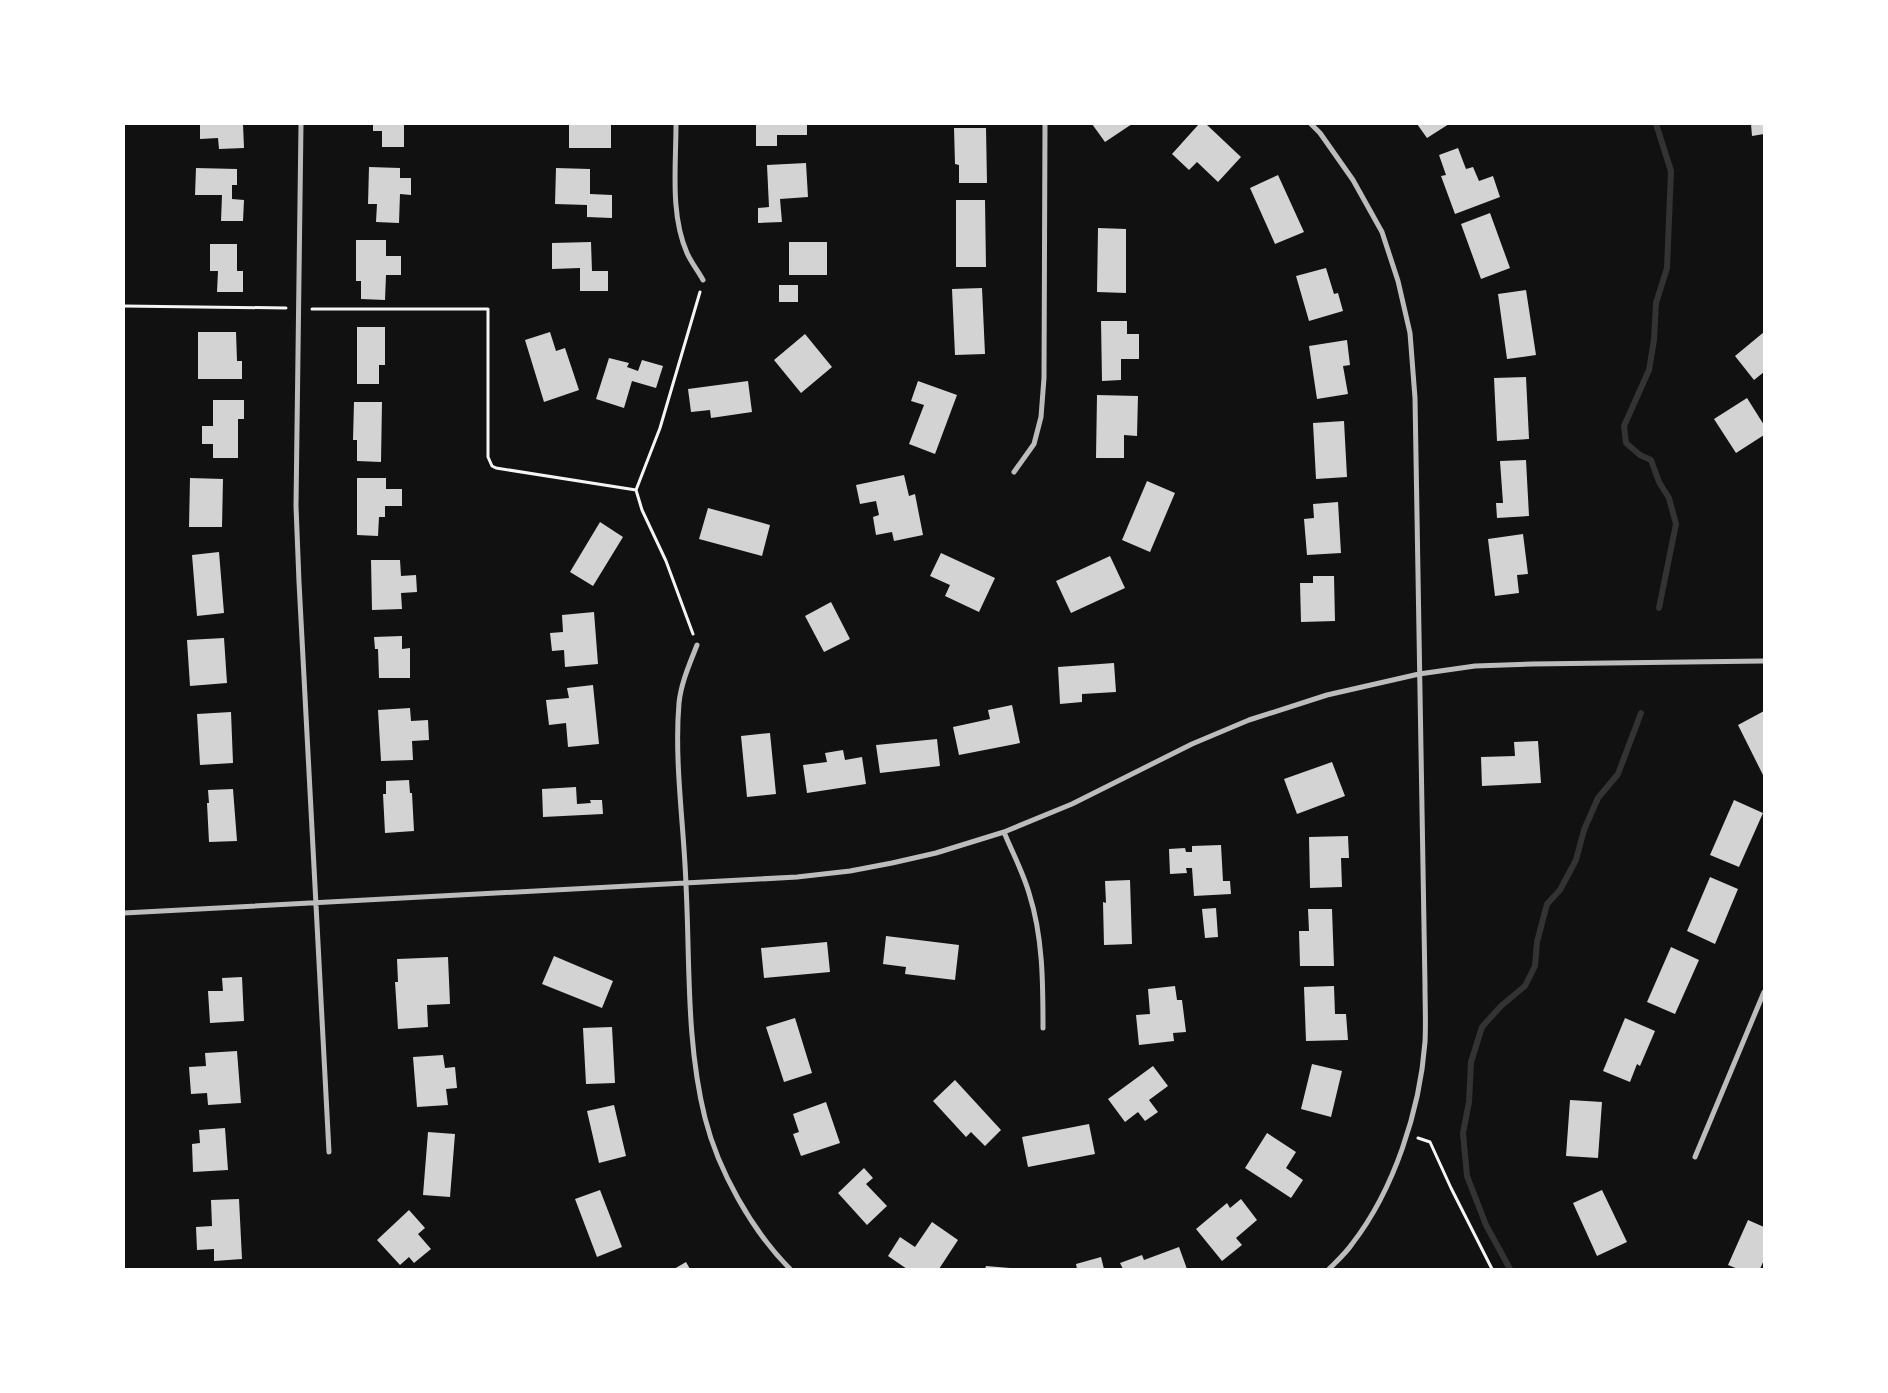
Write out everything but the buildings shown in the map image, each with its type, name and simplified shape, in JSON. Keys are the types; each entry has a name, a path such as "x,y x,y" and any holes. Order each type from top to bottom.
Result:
{"street":[{"path":"301,124 296,506 329,1152"},
{"path":"676,124 676,198 679,226 687,254 703,280"},
{"path":"1014,472 1034,444 1041,417 1044,378 1045,124"},
{"path":"1311,124 1320,132 1353,180 1382,232 1398,281 1410,333 1415,398 1425,985 1425,1043 1408,1134 1388,1185 1372,1214 1352,1244 1329,1269"},
{"path":"696,645 680,701 678,737 692,1040 705,1119 718,1156 736,1193 756,1226 790,1269"},
{"path":"124,913 797,877 850,871 936,853 1004,832 1072,804 1192,744 1249,720 1327,695 1419,674 1475,666 1764,661"},
{"path":"1004,832 1029,893 1038,935 1042,972 1043,1028"},
{"path":"1695,1156 1764,992"}],"path":[{"path":"696,645 681,598 642,510 636,490 660,428 703,280"},
{"path":"124,306 488,310 488,457 492,466 636,490"},
{"path":"1408,1134 1430,1142 1492,1269"}],"waterway":[{"path":"1656,124 1671,171 1667,268 1656,303 1654,340 1649,370 1624,426 1626,443 1640,455 1651,460 1659,482 1669,498 1676,524 1659,608"},
{"path":"1510,1269 1486,1225 1467,1176 1463,1133 1469,1102 1471,1062 1482,1027 1501,1006 1525,986 1535,966 1537,942 1547,904 1560,890 1576,860 1584,830 1598,798 1618,774 1641,713"}]}
